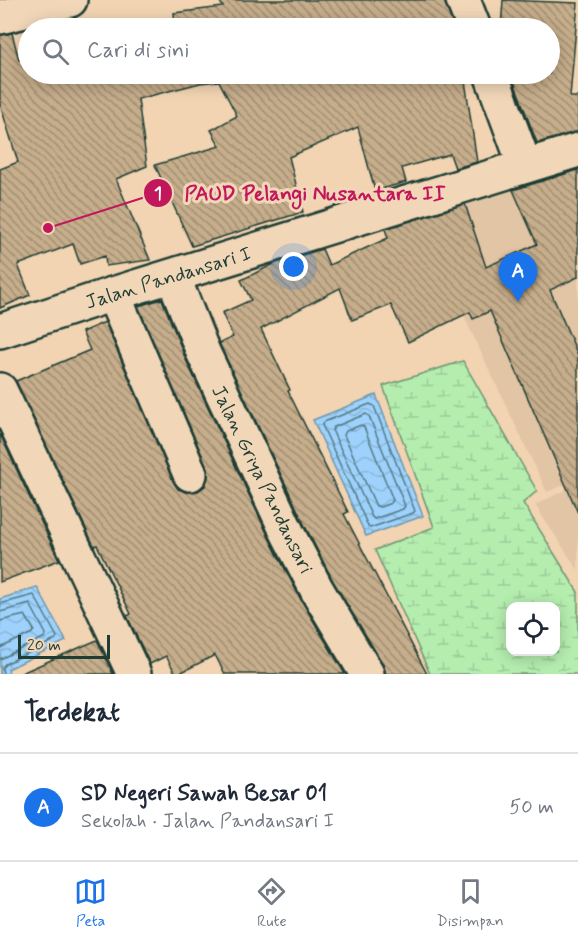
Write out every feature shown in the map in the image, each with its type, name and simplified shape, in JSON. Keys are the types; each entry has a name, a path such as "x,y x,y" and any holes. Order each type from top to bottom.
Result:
{"street":[{"path":"0,17 70,0"},
{"path":"463,0 470,18"},
{"path":"494,84 525,166"},
{"name":"Jalan Pandansari I","path":"0,331 578,150"},
{"name":"Jalan Griya Pandansari","path":"173,276 202,352 288,534 317,590 367,674"},
{"path":"113,294 190,474"},
{"path":"0,390 134,674"}],"shaded area":[{"path":"578,157 578,479 547,492 444,274 426,248 412,208"},
{"path":"578,484 578,570 535,505"}],"green space":[{"path":"463,361 537,491 523,503 578,592 578,674 430,674 375,550 434,527 383,386"}],"water":[{"path":"376,395 423,516 366,536 313,420"},
{"path":"37,587 66,641 8,669 9,674 0,674 0,599"}],"building":[{"path":"219,0 445,0 451,18 174,18 174,13 223,7"},
{"path":"503,0 578,3 570,97 578,97 578,132 537,143 515,84 560,84 560,18 502,18"},
{"path":"12,33 18,56 18,84 196,84 138,99 147,166 116,179 150,260 106,266 105,256 80,264 73,244 18,265 30,295 0,308 0,169 18,162 0,104 0,35"},
{"path":"221,84 465,84 477,162 455,168 450,154 402,168 406,182 375,191 358,127 289,157 303,212 192,246 155,165 220,146 211,130 237,116"},
{"path":"578,170 578,277 550,290 578,355 578,513 490,311 473,319 470,312 408,342 391,305 352,320 340,288 261,329 290,390 288,391 348,512 344,514 427,674 386,674 383,664 333,581 305,526 220,345 233,337 222,313 251,300 241,280 276,263 322,249 329,265 388,238 385,229 465,204 486,267 537,244 513,190"},
{"path":"162,299 186,360 271,542 301,600 345,674 225,674 215,655 178,674 166,656 150,664 127,616 131,614 97,545 94,546 16,381 90,350 82,332 105,322 173,481 178,489 187,492 198,491 205,486 208,477 207,467 138,306"},
{"path":"0,434 59,560 0,582"},
{"path":"97,640 113,674 19,674"}],"place":[{"name":"PAUD Pelangi Nusantara II","path":"48,228"},
{"name":"SD Negeri Sawah Besar 01","path":"518,302"}]}
